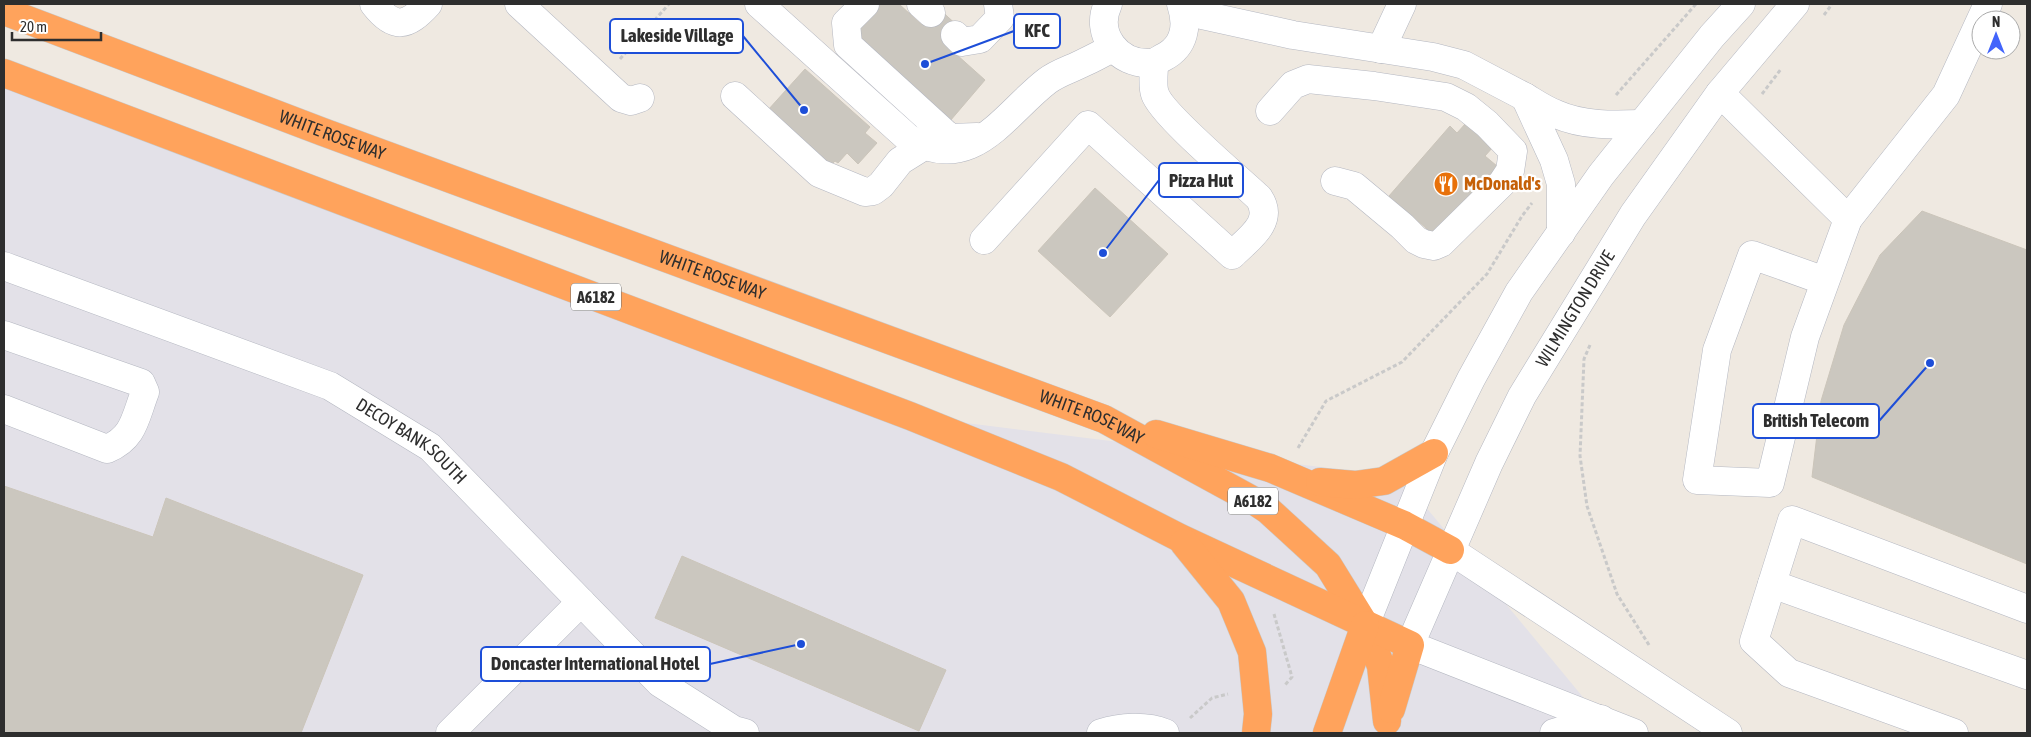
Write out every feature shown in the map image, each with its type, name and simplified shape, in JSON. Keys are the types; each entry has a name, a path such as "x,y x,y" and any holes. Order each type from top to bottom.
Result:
{"highway":[{"name":"WHITE ROSE WAY","path":"4,11 332,135 1104,419 1268,510 1328,565 1365,625 1381,666 1385,727"},
{"name":"A6182","path":"4,73 910,416 1061,477 1180,538 1410,645"},
{"path":"1104,419 1284,474 1322,483 1355,485 1384,481 1434,453"},
{"path":"1284,474 1404,525 1450,550"},
{"name":"A6182","path":"1180,538 1231,601 1252,652 1258,714 1256,733"},
{"path":"1326,733 1365,625"},
{"name":"WHITE ROSE WAY","path":"1385,727 1410,645"}],"street":[{"path":"374,4 384,17 391,22 399,22 415,18 428,4"},
{"path":"519,4 626,101 640,98"},
{"path":"758,4 908,138 924,146 942,150 975,144 1006,121 1036,90 1059,72 1085,63 1112,48"},
{"path":"865,4 846,23 848,45 950,138 986,137"},
{"path":"955,35 962,42 980,39 1000,18 998,4"},
{"path":"1108,4 1103,21 1105,35 1112,48 1123,57 1140,63 1154,64 1172,53 1182,41 1186,26 1183,7 1293,35 1433,57 1464,65 1556,114 1572,120 1602,125 1642,124"},
{"path":"1381,49 1402,4"},
{"path":"1365,625 1434,453 1471,379 1519,292 1601,175 1712,36 1741,4"},
{"name":"WILMINGTON DRIVE","path":"1410,645 1489,463 1522,396 1633,215 1720,93 1795,4"},
{"path":"1988,4 1946,95 1848,218 1805,337 1770,483 1792,520 2027,609"},
{"path":"984,240 1088,125 1232,255 1259,229 1263,221 1263,204 1259,198 1175,120 1162,104 1155,94 1154,64"},
{"path":"1270,111 1292,85 1308,80 1353,83 1446,97 1456,101 1486,124 1511,148 1513,154 1510,171 1502,183 1442,243 1434,246 1416,240 1354,186 1335,181"},
{"path":"1720,93 1848,218"},
{"path":"735,96 819,173 865,192 874,191 900,161 924,146"},
{"path":"1525,97 1554,160 1561,184 1560,233"},
{"path":"1770,483 1697,480 1717,350 1752,255 1825,281"},
{"name":"DECOY BANK SOUTH","path":"4,266 330,386 430,447 660,683 734,730 745,733"},
{"path":"4,334 141,384 145,392 128,436 118,444 107,449 4,409"},
{"path":"1792,520 1754,641 1789,673 1954,733"},
{"path":"1450,550 1728,733"},
{"path":"1772,584 2027,675"},
{"path":"450,733 581,602"},
{"path":"1410,645 1634,733"},
{"path":"1554,733 1600,719"},
{"path":"1101,733 1113,729 1153,728 1165,733"}],"path":[{"path":"601,80 669,4"},
{"path":"1486,274 1519,292"},
{"path":"1591,342 1584,359 1580,456 1587,506 1617,594 1650,647 1639,675"}],"shaded area":[{"path":"4,73 910,416 1401,477 1601,719 1568,733 4,733"}],"building":[{"path":"876,4 899,4 922,25 937,7 960,28 947,46 985,80 950,121 865,47 858,24"},
{"path":"805,69 870,127 865,133 877,143 858,164 847,153 838,163 835,161 830,166 768,110"},
{"name":"McDonald's","path":"1466,123 1493,147 1485,156 1503,171 1441,241 1389,196 1450,126 1457,133"},
{"path":"1095,188 1168,254 1110,317 1038,251"},
{"path":"1922,211 2027,250 2027,564 1812,477 1821,401 1844,325 1880,255"},
{"path":"4,486 153,537 166,498 363,575 301,733 4,733"},
{"path":"682,556 946,670 919,731 655,618"}],"place":[{"name":"KFC","path":"925,64"},
{"name":"Lakeside Village","path":"804,110"},
{"name":"McDonald's","path":"1446,184"},
{"name":"Pizza Hut","path":"1103,253"},
{"name":"British Telecom","path":"1930,363"},
{"name":"Doncaster International Hotel","path":"801,644"}]}
